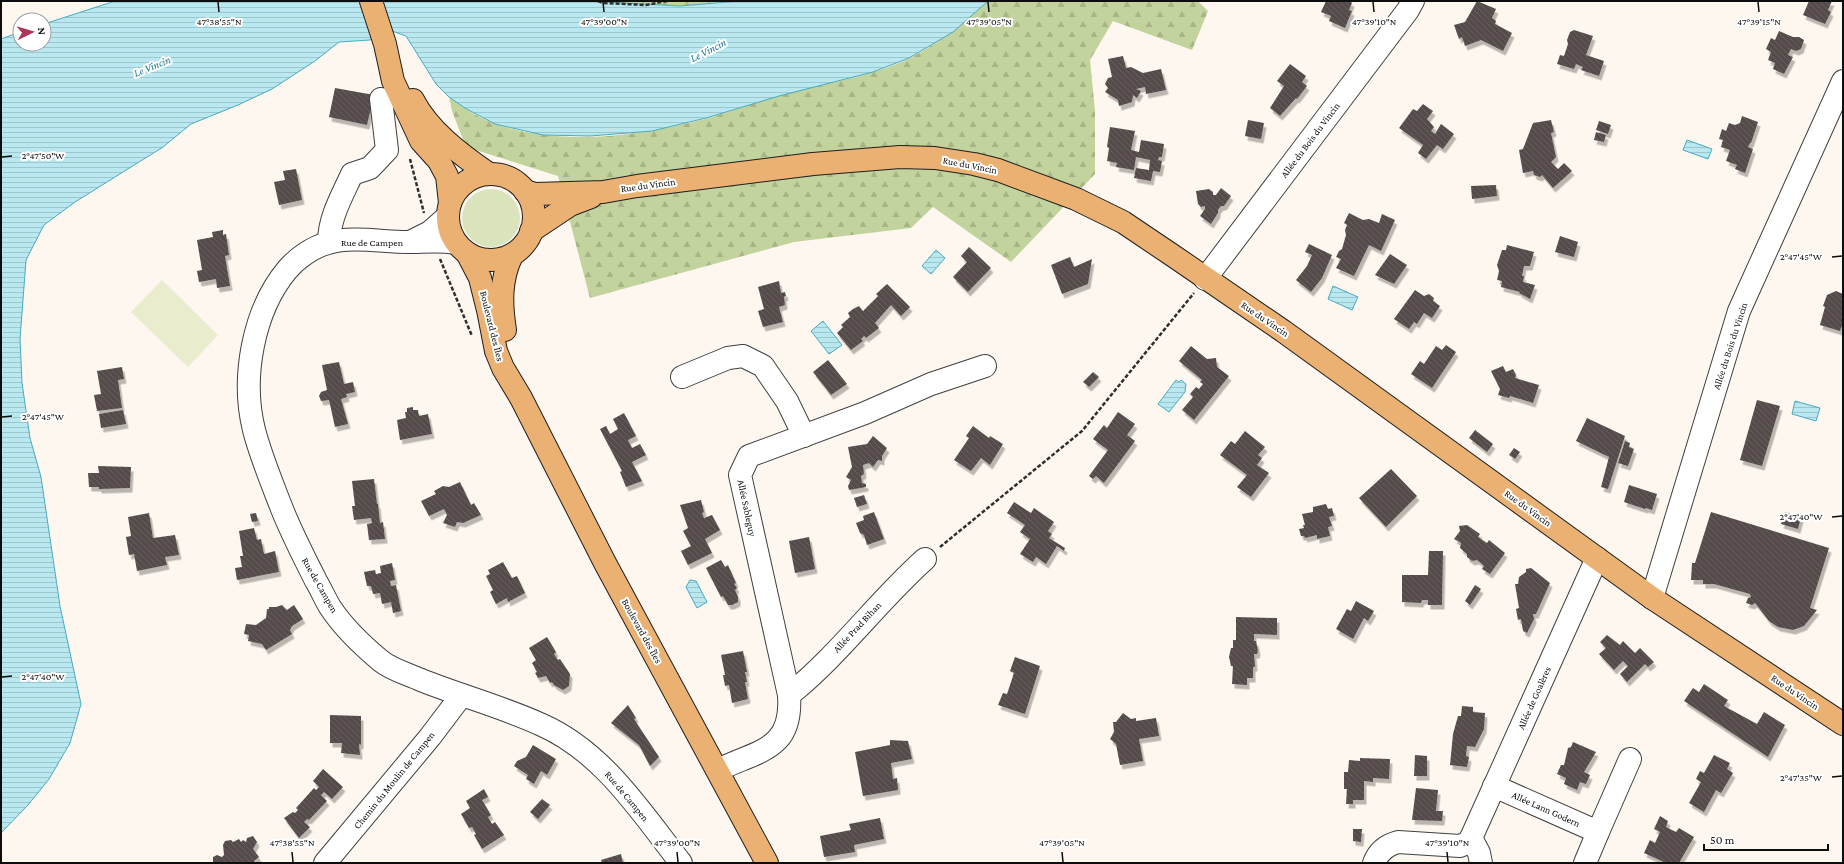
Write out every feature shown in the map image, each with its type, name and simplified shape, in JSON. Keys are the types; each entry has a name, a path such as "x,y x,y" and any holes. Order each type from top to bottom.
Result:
{"main road":[{"path":"371,1 385,44 393,81 421,142 439,162 447,176 448,210 450,230 462,248 477,258 488,260 500,259 512,255 527,240 534,217 531,203 525,191 509,178 489,174 476,176 465,182 456,192 448,210"},
{"path":"385,44 416,105 432,128 467,158 489,174"},
{"name":"Rue du Vincin","path":"525,191 535,194 603,192 637,186 813,164 900,157 943,159 974,164 998,170 1076,199 1123,222 1283,331 1652,598 1843,724"},
{"name":"Rue du Vincin","path":"531,230 570,205 603,192"},
{"name":"Boulevard des Îles","path":"462,248 480,278 496,351 502,368 521,398 605,563 767,863"},
{"name":"Boulevard des Îles","path":"512,255 504,276 501,294 505,329 521,398"}],"street":[{"name":"Allée du Bois du Vincin","path":"1206,279 1408,10 1413,1"},
{"name":"Allée du Bois du Vincin","path":"1652,598 1739,311 1843,81"},
{"path":"329,242 329,232 333,218 352,174 370,168 387,150 382,99"},
{"name":"Rue de Campen","path":"410,242 430,232 448,210"},
{"name":"Rue de Campen","path":"462,248 433,240 410,242 345,240 329,242 314,248 289,268 268,297 260,318 254,343 251,366 250,394 256,434 274,490 298,547 330,607 349,629 384,663 460,696 512,712 544,726 568,740 606,770 681,863"},
{"path":"682,377 728,358 743,356 763,366 787,401 804,436"},
{"name":"Allée Sableguy","path":"718,770 773,745 783,734 790,713 789,695 740,475 749,456 865,413 931,384 985,366"},
{"name":"Allée de Goalères","path":"1471,838 1597,558"},
{"name":"Allée Prad Bihan","path":"789,695 809,679 900,581 924,559"},
{"name":"Chemin du Moulin de Campen","path":"325,863 425,743 460,696"},
{"path":"1586,863 1630,759"},
{"name":"Allée Lann Godern","path":"1494,786 1598,832"},
{"path":"1374,863 1382,850 1391,844 1398,842 1460,846 1467,843 1471,838 1479,853 1481,863"}],"path":[{"path":"598,1 603,3 646,5 667,1"},
{"path":"419,193 425,215"},
{"path":"438,256 449,284"},
{"path":"924,559 1082,430 1206,279"}],"green space":[{"path":"584,1 740,1 680,6"},
{"path":"988,1 1198,1 1208,11 1192,50 1113,21 1090,60 1095,111 1095,174 1011,262 933,207 911,228 794,242 590,298 558,176 466,147 452,111 449,97 490,122 521,131 573,137 627,134 653,130 705,119 770,98 879,71 895,65 921,52 941,39"},
{"path":"491,189 507,194 515,202 520,218 515,234 507,242 491,247 475,242 467,234 462,218 467,202 475,194"},
{"path":"162,280 218,335 188,367 131,312"}],"water":[{"name":"Le Vincin","path":"115,1 584,1 680,6 740,1 988,1 953,32 909,58 873,72 779,96 706,118 652,131 590,136 543,135 495,124 465,108 449,97 436,84 406,36 392,31 370,40 339,42 315,61 272,89 238,105 191,124 163,147 75,202 44,225 26,260 20,339 22,383 30,438 41,477 60,606 81,704 70,743 49,779 28,805 1,833 1,39 12,35 12,52 52,52 52,21"},
{"path":"1687,140 1712,149 1708,159 1683,150"},
{"path":"936,250 945,258 931,274 922,266"},
{"path":"1333,286 1358,297 1352,310 1328,299"},
{"path":"823,321 842,345 829,354 811,331"},
{"path":"1176,380 1179,382 1181,380 1186,384 1185,392 1169,412 1158,404"},
{"path":"1795,401 1820,408 1816,421 1792,414"},
{"path":"690,580 696,581 707,602 697,608 686,587"}],"building":[{"path":"1326,1 1350,1 1352,3 1349,10 1352,11 1345,28 1329,21 1331,16 1321,12"},
{"path":"1477,1 1496,9 1492,18 1496,21 1495,24 1512,33 1503,51 1481,40 1465,46 1462,37 1459,39 1454,25 1465,22"},
{"path":"1809,1 1832,1 1828,10 1831,12 1825,24 1803,15"},
{"path":"1574,30 1593,36 1586,55 1604,61 1599,76 1581,70 1583,67 1576,64 1574,69 1557,64 1560,55 1564,56 1570,32"},
{"path":"1779,31 1804,40 1801,49 1796,51 1791,49 1788,55 1793,57 1784,74 1773,69 1775,63 1768,60 1771,52 1766,49 1771,38 1775,40"},
{"path":"1123,56 1126,68 1131,67 1143,73 1161,69 1166,90 1146,94 1145,87 1136,89 1141,91 1137,98 1133,95 1132,102 1119,106 1118,100 1105,92 1108,88 1105,84 1108,78 1112,77 1108,59"},
{"path":"1290,64 1306,76 1302,82 1307,86 1297,99 1296,98 1280,116 1270,108 1284,86 1277,81"},
{"path":"335,88 374,95 367,125 329,117"},
{"path":"1423,104 1433,111 1427,119 1434,127 1431,131 1435,134 1441,124 1454,134 1443,149 1437,145 1426,159 1418,153 1423,145 1399,128 1413,109 1417,111"},
{"path":"1742,116 1758,122 1751,143 1748,147 1753,149 1745,173 1735,169 1737,165 1726,161 1730,150 1721,147 1723,140 1719,139 1722,129 1726,131 1729,123 1735,125 1740,123"},
{"path":"1248,120 1264,123 1261,139 1245,136"},
{"path":"1551,120 1554,132 1551,133 1556,157 1551,162 1558,169 1564,163 1572,171 1553,188 1542,175 1540,177 1534,175 1533,171 1523,173 1519,150 1523,149 1533,123"},
{"path":"1599,121 1611,125 1608,134 1596,130"},
{"path":"1110,127 1135,131 1131,150 1139,152 1141,140 1164,144 1162,157 1159,157 1158,160 1162,161 1160,172 1153,171 1151,181 1134,178 1136,168 1149,170 1150,160 1136,157 1134,170 1116,167 1117,163 1107,161 1109,148 1107,147"},
{"path":"1596,132 1606,135 1604,142 1594,140"},
{"path":"296,169 302,200 279,205 274,182 285,180 283,171"},
{"path":"1496,185 1497,196 1472,199 1471,186"},
{"path":"1221,188 1231,196 1224,206 1221,206 1218,210 1218,213 1211,224 1200,216 1205,209 1205,206 1201,207 1198,204 1196,191 1209,189 1213,192 1213,195 1216,195"},
{"path":"1349,213 1363,220 1369,219 1379,223 1382,214 1395,220 1381,251 1369,245 1354,276 1336,268 1341,259 1336,257 1342,249 1347,225 1344,223"},
{"path":"223,230 223,235 226,234 229,255 225,256 230,286 217,288 216,279 199,282 197,271 202,270 197,240 213,237 212,232"},
{"path":"1560,236 1578,242 1574,257 1555,252"},
{"path":"1309,244 1332,255 1322,278 1311,292 1296,280 1307,266 1312,255 1305,252"},
{"path":"1507,245 1534,252 1530,266 1524,266 1522,276 1524,276 1523,282 1535,285 1530,299 1519,293 1520,292 1501,287 1502,281 1497,280 1499,271 1497,265 1502,250 1506,250"},
{"path":"969,247 991,268 968,292 953,277 967,262 961,256"},
{"path":"1390,254 1407,265 1394,284 1375,275"},
{"path":"1070,257 1074,267 1092,259 1088,284 1062,294 1051,265"},
{"path":"779,281 781,293 785,292 786,296 784,297 785,305 779,307 783,322 763,327 758,311 764,309 758,287"},
{"path":"887,284 910,307 901,316 891,305 875,323 879,328 866,338 864,336 861,339 863,341 851,350 837,333 843,327 841,325 850,317 848,313 859,306 863,311 878,296 876,294"},
{"path":"1415,290 1424,296 1429,294 1434,298 1433,301 1440,306 1432,318 1424,313 1417,324 1414,322 1409,329 1394,319"},
{"path":"1836,291 1843,294 1843,323 1840,331 1820,325 1825,307 1823,306 1827,295"},
{"path":"1446,345 1456,352 1432,388 1411,374 1420,361 1424,364 1436,346 1442,350"},
{"path":"1191,346 1207,359 1216,358 1217,367 1229,376 1194,420 1182,410 1193,397 1190,394 1196,387 1199,389 1203,384 1200,382 1202,380 1179,361"},
{"path":"828,360 847,384 831,395 813,372"},
{"path":"339,362 344,384 353,382 355,392 346,394 347,397 341,399 348,424 335,427 329,400 321,401 319,396 321,392 327,390 322,365"},
{"path":"1503,366 1506,372 1513,369 1516,375 1515,378 1539,385 1533,403 1510,396 1509,398 1498,395 1500,389 1491,371"},
{"path":"122,367 124,379 118,380 122,408 97,411 94,395 101,394 97,371"},
{"path":"1093,372 1099,377 1089,387 1083,382"},
{"path":"1757,400 1780,406 1762,466 1740,460"},
{"path":"413,407 413,410 418,410 419,416 428,414 432,434 400,440 397,420 406,418 405,412 407,412 407,408"},
{"path":"123,410 126,424 101,428 99,414"},
{"path":"1118,412 1135,424 1127,435 1135,441 1104,483 1096,476 1093,479 1089,476 1108,450 1093,439 1104,425 1107,428"},
{"path":"624,413 636,436 628,440 632,448 640,444 646,455 632,462 642,481 626,487 620,472 622,471 600,429 606,426 610,434 618,429 613,419"},
{"path":"1587,418 1625,436 1608,489 1601,487 1609,457 1576,441"},
{"path":"973,426 989,438 990,436 1003,444 990,465 981,458 971,471 954,460 969,438 966,436"},
{"path":"1475,430 1493,444 1487,452 1469,438"},
{"path":"1245,431 1265,447 1258,455 1262,458 1257,465 1269,473 1251,497 1237,487 1247,475 1220,455 1231,441 1235,444"},
{"path":"873,436 887,448 882,456 882,461 878,460 873,467 869,463 863,465 864,474 861,476 862,483 866,484 866,487 849,490 848,486 851,480 846,477 852,467 848,447 867,444"},
{"path":"1625,441 1630,443 1629,447 1634,449 1628,466 1618,463"},
{"path":"1514,448 1520,452 1515,459 1509,455"},
{"path":"98,466 131,467 130,488 99,489 99,487 89,487 88,473 99,473"},
{"path":"1391,469 1417,496 1386,527 1359,498"},
{"path":"374,479 380,523 383,522 385,539 369,540 367,524 372,523 371,518 354,520 352,506 355,506 352,481"},
{"path":"460,482 471,505 474,503 481,515 463,523 457,522 455,527 443,523 447,515 444,509 429,516 421,501 436,494 434,491 443,486 449,487"},
{"path":"1629,485 1657,494 1652,510 1624,502"},
{"path":"864,495 867,504 857,507 854,498"},
{"path":"701,500 704,518 712,515 720,530 705,539 712,553 688,565 681,551 691,546 683,531 688,528 680,505"},
{"path":"1014,502 1031,513 1034,508 1054,522 1048,531 1052,534 1049,538 1065,548 1064,551 1057,546 1046,564 1036,557 1033,562 1020,554 1030,539 1020,532 1025,525 1007,513"},
{"path":"1326,504 1328,509 1332,508 1334,516 1329,517 1332,526 1328,527 1330,536 1317,539 1317,535 1305,538 1304,536 1301,536 1299,529 1304,528 1303,525 1305,525 1302,514 1313,512 1313,507"},
{"path":"874,512 884,539 867,545 864,535 860,533 856,523 864,520 863,516"},
{"path":"1711,512 1829,548 1810,608 1817,610 1804,626 1793,630 1778,627 1769,621 1755,603 1752,605 1746,603 1748,598 1751,597 1750,594 1714,584 1703,584 1703,580 1691,580 1692,563 1695,563"},
{"path":"1785,512 1801,517 1798,529 1781,524"},
{"path":"149,513 153,538 175,535 179,555 165,557 167,565 137,571 134,554 129,555 126,537 131,536 128,517"},
{"path":"256,513 258,521 252,522 250,514"},
{"path":"1467,525 1480,534 1478,537 1487,543 1489,540 1505,553 1490,574 1482,569 1484,566 1477,560 1472,561 1467,557 1467,554 1460,548 1461,543 1454,539 1460,531 1459,526"},
{"path":"254,528 257,540 261,539 264,554 275,551 279,572 237,580 235,568 242,567 240,556 243,556 239,531"},
{"path":"809,537 815,569 795,573 789,541"},
{"path":"1429,551 1443,551 1442,605 1428,605 1428,600 1422,600 1421,603 1402,602 1402,575 1428,575"},
{"path":"721,560 725,567 728,565 736,583 734,584 737,588 735,590 738,597 738,602 732,605 728,605 723,596 721,597 706,568"},
{"path":"503,562 512,578 517,576 525,593 508,602 507,598 496,604 490,592 493,590 486,576 490,574 488,570"},
{"path":"392,563 395,580 390,581 391,586 396,585 401,611 393,613 391,602 382,604 380,593 373,594 371,586 367,586 364,572 375,570 376,574 381,573 380,566"},
{"path":"1531,568 1550,583 1536,614 1533,614 1534,619 1527,633 1523,631 1521,619 1518,620 1516,609 1519,608 1515,584 1518,584 1519,577 1526,572 1526,569"},
{"path":"1475,585 1481,589 1470,605 1465,601"},
{"path":"1356,601 1374,611 1368,621 1364,618 1353,639 1336,629 1347,609 1351,611"},
{"path":"282,605 287,610 294,605 303,619 292,626 290,630 292,634 266,650 262,644 248,641 249,635 244,634 246,624 256,625 266,618 267,609 269,609 269,607"},
{"path":"1236,617 1277,618 1277,635 1254,634 1254,641 1256,641 1258,651 1257,654 1254,654 1255,667 1253,667 1253,678 1247,678 1247,685 1232,684 1233,666 1231,666 1229,657 1231,648 1233,648 1233,640 1236,640"},
{"path":"1607,635 1620,645 1623,641 1635,653 1640,648 1654,662 1648,667 1645,664 1627,682 1620,674 1628,666 1623,661 1614,670 1599,654 1606,648 1600,642"},
{"path":"547,637 556,652 554,654 558,660 560,659 570,674 569,686 563,690 554,685 552,682 550,683 546,676 538,678 535,673 537,672 532,663 536,660 529,648"},
{"path":"743,651 747,672 745,672 747,682 745,682 748,699 732,703 729,685 725,686 723,675 725,675 721,655"},
{"path":"1015,657 1040,666 1025,714 998,705 1003,693 1007,694 1014,673 1010,671"},
{"path":"1704,684 1728,700 1724,706 1757,724 1764,712 1785,725 1768,757 1684,701 1693,688 1699,692"},
{"path":"628,705 636,718 634,719 659,757 650,766 639,745 611,723"},
{"path":"1462,706 1473,707 1473,712 1485,713 1484,729 1475,747 1467,746 1466,756 1469,757 1467,767 1450,765 1453,734 1458,716 1461,716"},
{"path":"1123,713 1131,719 1136,718 1136,721 1156,718 1159,736 1139,739 1143,761 1120,765 1116,744 1110,739 1114,732 1113,722 1116,722"},
{"path":"330,715 361,716 361,745 359,744 360,755 341,753 342,743 330,743"},
{"path":"890,740 908,741 912,759 891,763 893,779 897,778 898,790 863,796 855,752 890,745"},
{"path":"1573,742 1596,752 1584,772 1590,775 1586,784 1580,782 1577,790 1564,784 1566,778 1557,774 1561,765 1564,765 1568,748 1571,747"},
{"path":"533,745 556,759 547,775 541,771 534,784 526,779 528,775 514,766 517,761 526,757"},
{"path":"1415,755 1427,756 1427,776 1414,776"},
{"path":"1714,755 1730,763 1727,769 1733,773 1721,793 1716,790 1704,812 1689,803 1701,782 1696,779 1700,771 1704,773"},
{"path":"1360,758 1390,759 1389,779 1373,778 1373,782 1364,781 1364,800 1353,800 1353,804 1346,804 1347,789 1344,789 1344,772 1348,772 1349,760 1360,761"},
{"path":"323,769 343,787 332,799 324,792 321,795 327,801 309,820 307,819 304,822 310,827 299,838 284,818 293,812 295,813 298,810 296,808 314,788 316,790 319,787 313,781"},
{"path":"1416,788 1438,790 1436,811 1443,811 1442,821 1412,820"},
{"path":"484,789 488,797 482,800 491,815 488,817 492,824 495,822 504,835 482,849 474,835 476,834 472,827 469,828 461,814 470,808 466,801"},
{"path":"542,799 550,805 538,819 530,812"},
{"path":"1660,816 1668,821 1666,827 1676,832 1679,828 1694,837 1679,863 1666,863 1644,853 1650,840 1655,843 1660,832 1654,829"},
{"path":"880,818 884,839 854,845 855,852 824,857 820,836 851,830 849,824"},
{"path":"1353,829 1362,829 1361,842 1353,841"},
{"path":"253,836 257,842 253,849 259,857 254,861 255,863 213,863 213,857 217,855 222,857 224,855 223,845 225,841 231,840 233,842 239,839 241,842 243,840 246,842 247,838"},
{"path":"621,854 623,863 602,863 601,860"}]}
